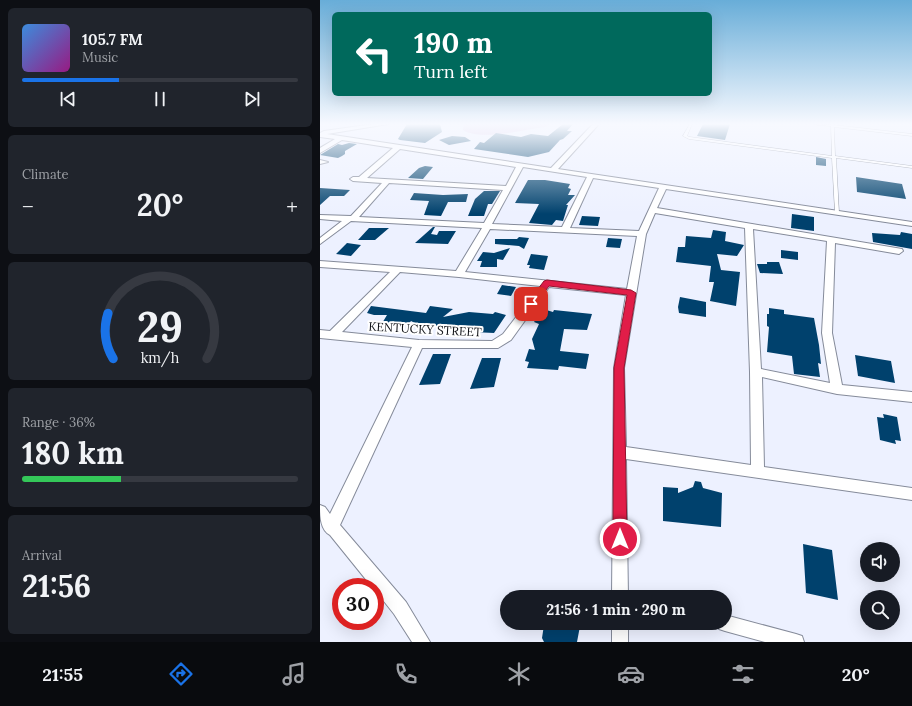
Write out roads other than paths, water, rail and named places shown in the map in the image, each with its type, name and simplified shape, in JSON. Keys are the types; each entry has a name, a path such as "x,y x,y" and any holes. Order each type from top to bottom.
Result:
{"street":[{"path":"361,180 390,154"},
{"path":"443,154 912,224"},
{"path":"552,171 568,154"},
{"path":"459,274 520,166"},
{"path":"565,230 591,176"},
{"path":"353,179 507,188"},
{"path":"320,242 351,219 387,181"},
{"path":"620,590 619,368 642,234 662,186"},
{"path":"653,210 899,252"},
{"path":"320,217 642,234"},
{"path":"749,226 756,372 758,472"},
{"path":"831,241 827,333 836,389"},
{"path":"320,264 459,274 631,293"},
{"path":"332,336 397,270"},
{"name":"KENTUCKY STREET","path":"320,334 419,344 494,345 507,336 547,283"},
{"path":"331,528 419,344"},
{"path":"756,372 836,389 912,397"},
{"path":"620,452 912,494"},
{"path":"320,512 331,528 400,608 422,642"},
{"path":"732,625 771,639 796,642"},
{"path":"620,630 620,642"}],"lane":[{"path":"811,154 912,168"},
{"path":"834,154 837,213"}]}
